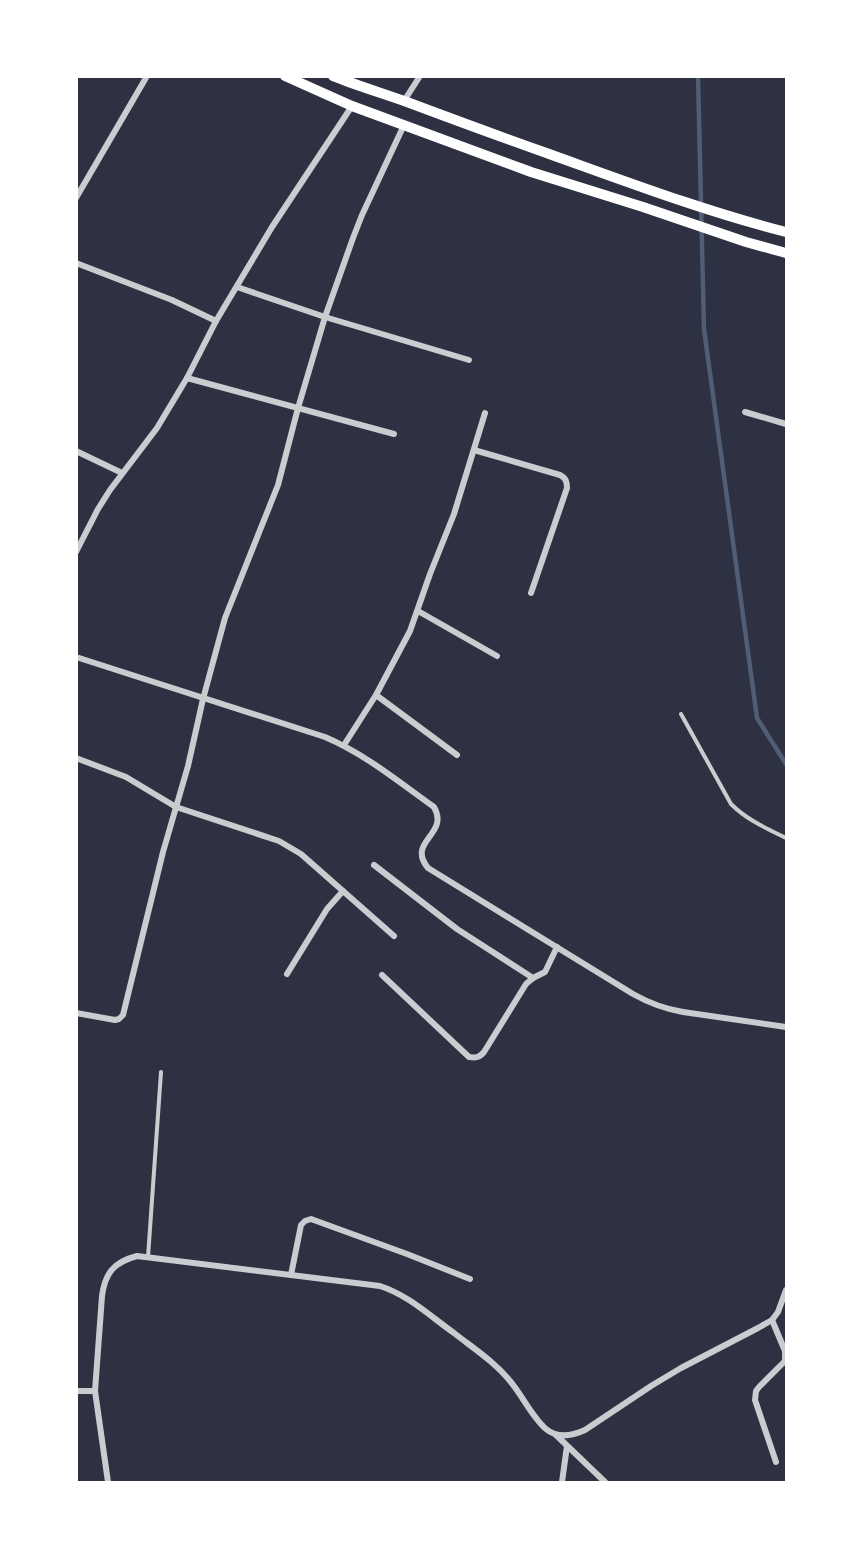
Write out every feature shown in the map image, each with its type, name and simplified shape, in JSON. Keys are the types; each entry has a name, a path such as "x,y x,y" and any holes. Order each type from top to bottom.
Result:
{"main road":[{"path":"285,76 352,106 531,172 786,253"},
{"path":"333,76 652,190 749,223 786,232"}],"street":[{"path":"76,198 147,76"},
{"path":"405,101 420,76"},
{"path":"76,552 98,509 157,428 187,378 216,321 272,227 352,106"},
{"path":"76,1013 115,1020 123,1015 163,852 188,766 225,618 278,485 325,317 362,215 404,125"},
{"path":"76,263 172,300 216,321"},
{"path":"237,287 325,317 469,360"},
{"path":"187,378 394,434"},
{"path":"745,412 786,423"},
{"path":"344,745 406,642 454,514 485,413"},
{"path":"474,450 560,475 567,483 531,592"},
{"path":"76,451 122,473"},
{"path":"418,611 497,656"},
{"path":"76,657 344,745 434,807 439,818 438,824 421,854 428,868 633,994 667,1009 786,1027"},
{"path":"376,695 457,754"},
{"path":"76,758 126,777 176,807 291,847 394,936"},
{"path":"374,866 456,929 533,978"},
{"path":"287,974 327,909 343,891"},
{"path":"382,975 469,1057 474,1058 484,1052 526,984 545,972 557,947"},
{"path":"291,1275 301,1225 311,1219 470,1279"},
{"path":"108,1482 95,1391 103,1287 116,1265 136,1256 380,1286 394,1290 496,1366 510,1380 546,1430 567,1436 585,1430 681,1368 772,1320 782,1303 786,1290"},
{"path":"772,1320 785,1351 786,1362 759,1387 754,1400 776,1462"},
{"path":"76,1391 95,1391"},
{"path":"556,1434 606,1482"},
{"path":"562,1482 567,1446"}],"lane":[{"path":"681,714 730,804 752,821 786,838"},
{"path":"148,1258 161,1072"}],"waterway":[{"path":"698,76 704,329 757,718 786,764"}]}
